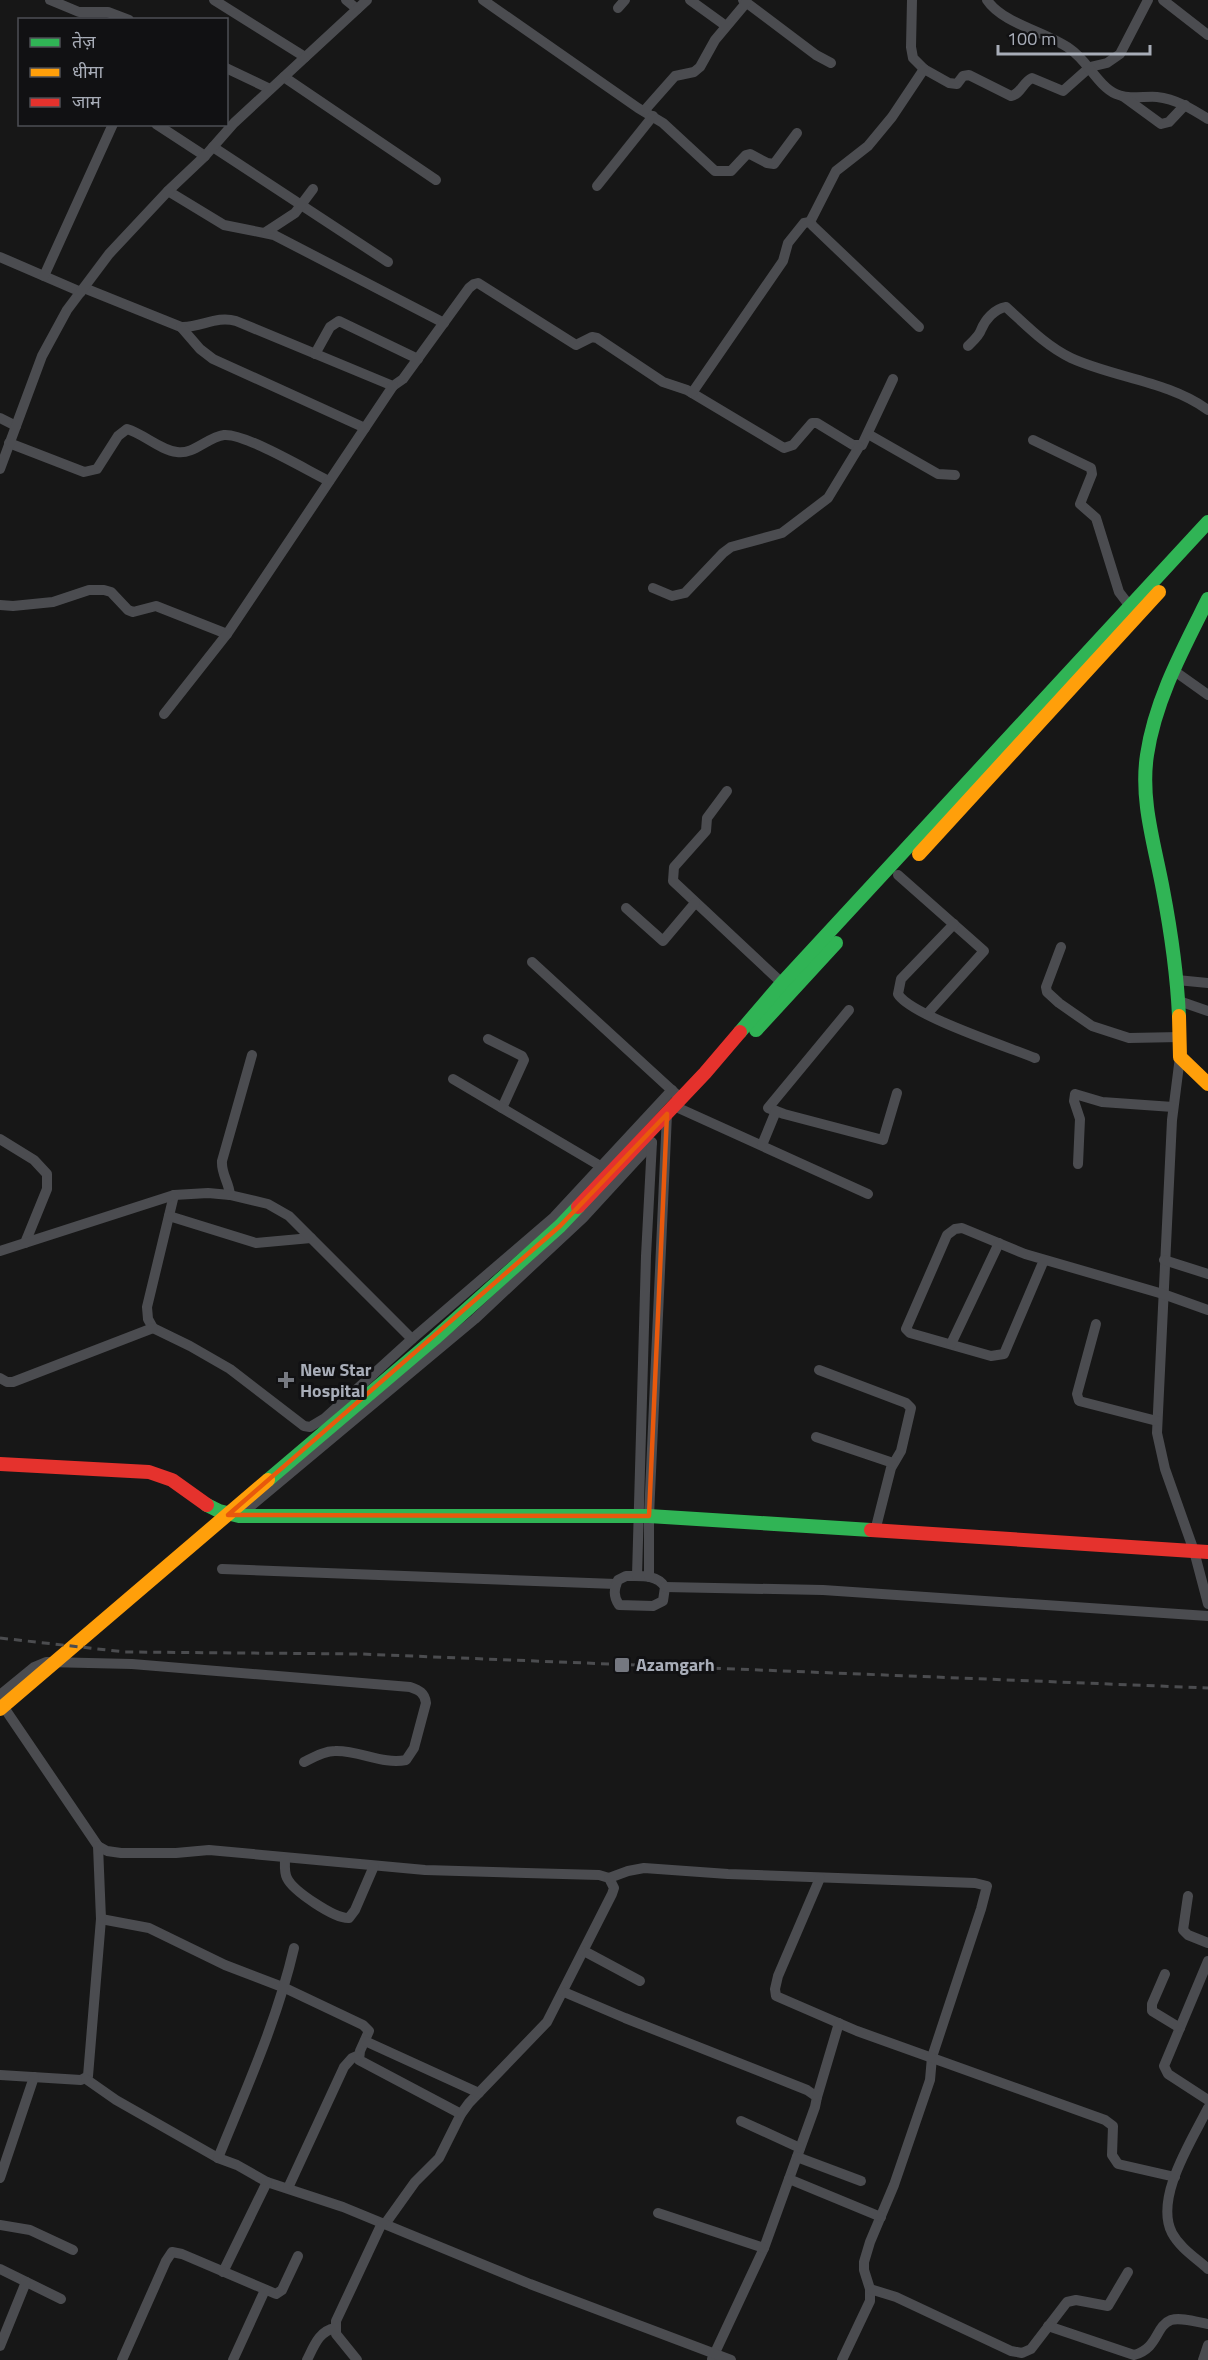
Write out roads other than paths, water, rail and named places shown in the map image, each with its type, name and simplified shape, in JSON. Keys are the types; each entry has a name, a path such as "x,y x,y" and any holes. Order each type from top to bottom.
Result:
{"main road":[{"path":"705,1073 734,1054 898,875 1134,611 1208,522"},
{"path":"0,1708 434,1340 560,1226 652,1136 673,1102 705,1073 782,983 1134,611 1208,537"},
{"path":"1208,599 1173,670 1151,732 1145,773 1148,814 1170,927 1177,980 1180,1057 1208,1084"},
{"path":"0,1464 140,1470 160,1474 174,1481 209,1508 240,1516 644,1517 1201,1552"}],"street":[{"path":"50,0 79,12 108,12 124,18"},
{"path":"214,0 305,57"},
{"path":"346,0 357,9"},
{"path":"0,469 42,356 67,310 109,254 168,191 205,156 234,123 367,0"},
{"path":"483,0 648,114 711,168 720,172 731,171 746,155 750,154 766,163 774,164 796,133"},
{"path":"690,0 726,26"},
{"path":"912,0 911,53 917,63 953,84 960,82 963,76 969,75 1011,96 1032,78 1063,90 1090,67 1107,63 1120,54 1148,0"},
{"path":"987,0 1004,15 1070,48 1112,92 1124,97 1161,124 1169,122 1185,105"},
{"path":"1163,0 1208,35"},
{"path":"597,186 675,76 694,72 700,67 715,40 745,1 816,55 831,63"},
{"path":"228,69 270,89"},
{"path":"810,222 836,171 868,146 892,117 924,69"},
{"path":"284,77 436,180"},
{"path":"1124,97 1156,97 1185,105 1208,119"},
{"path":"44,276 112,126"},
{"path":"159,126 205,156"},
{"path":"213,147 388,262"},
{"path":"266,232 289,218 313,189"},
{"path":"168,191 224,225 240,230 266,232 444,323"},
{"path":"810,222 919,327"},
{"path":"692,393 783,261 788,243 804,223 810,222"},
{"path":"1,259 172,325 189,328 219,318 227,318 393,386"},
{"path":"164,714 227,634 393,386 403,379 474,284 478,283 576,345 592,337 597,338 663,382 682,387 784,448 793,445 812,423 817,423 858,447"},
{"path":"968,346 980,332 983,322 1001,308 1006,308 1046,343 1072,358 1176,392 1208,410"},
{"path":"315,354 330,327 339,321 418,359"},
{"path":"181,327 200,349 213,359 365,428"},
{"path":"653,588 672,596 679,596 691,589 714,562 731,547 782,533 828,498 858,447 862,446 893,379"},
{"path":"0,418 16,426"},
{"path":"9,443 84,472 97,469 118,436 127,429 175,452 187,451 213,438 228,435 244,439 329,481"},
{"path":"868,434 938,474 955,475"},
{"path":"1033,440 1091,468 1092,474 1080,504 1096,518 1116,585 1134,611"},
{"path":"0,605 53,602 89,590 104,590 111,592 128,610 133,612 156,606 227,634"},
{"path":"1173,670 1208,695"},
{"path":"727,791 707,818 706,831 672,872 673,881 782,983"},
{"path":"898,875 984,951 927,1014"},
{"path":"626,908 663,941 695,903"},
{"path":"954,924 899,983 898,994 902,1000 927,1014 1035,1058"},
{"path":"1061,947 1046,987 1047,992 1065,1008 1088,1024 1129,1038 1180,1037"},
{"path":"532,962 673,1102 868,1194"},
{"path":"1177,980 1208,982"},
{"path":"1179,1001 1208,1011"},
{"path":"849,1010 768,1108 883,1140 897,1093"},
{"path":"488,1039 522,1056 524,1060 502,1108"},
{"path":"230,1195 223,1174 222,1161 252,1055"},
{"path":"1180,1057 1173,1107 1157,1421 1160,1454 1165,1469 1201,1552 1208,1604"},
{"path":"453,1079 602,1167"},
{"path":"1078,1164 1080,1119 1074,1101 1075,1094 1102,1102 1173,1107"},
{"path":"174,1196 147,1306 148,1319 153,1328 230,1369 304,1426 310,1427 325,1418 554,1217 602,1167 673,1102"},
{"path":"637,1576 644,1517 673,1102"},
{"path":"762,1145 776,1111"},
{"path":"240,1516 475,1319 583,1218 652,1136"},
{"path":"649,1577 644,1517 652,1136"},
{"path":"0,1139 34,1161 47,1174 47,1189 25,1243"},
{"path":"0,1251 174,1196 208,1193 230,1195 279,1209 412,1340"},
{"path":"169,1215 256,1243 311,1238"},
{"path":"1044,1260 1004,1354 995,1356 910,1333 906,1329 947,1235 955,1229 962,1228 1044,1260 1163,1294 1208,1310"},
{"path":"951,1344 999,1243"},
{"path":"1164,1260 1208,1274"},
{"path":"1096,1324 1077,1394 1079,1401 1157,1421"},
{"path":"0,1378 13,1382 153,1328"},
{"path":"819,1370 910,1406 911,1412 903,1443 893,1463 875,1531"},
{"path":"816,1437 893,1463"},
{"path":"222,1569 616,1584"},
{"path":"626,1576 637,1576 661,1581 665,1587 663,1601 654,1606 620,1605 615,1599 614,1588 618,1580 626,1576"},
{"path":"665,1587 823,1590 1208,1616"},
{"path":"0,1695 34,1667 46,1662 132,1664 399,1686 417,1689 425,1697 426,1703 414,1748 406,1760 392,1761 337,1751 321,1754 304,1762"},
{"path":"0,1700 98,1846 107,1851 176,1853 208,1850 285,1859 425,1870 599,1875 609,1878 644,1868 728,1874 975,1883 987,1886 932,2057 930,2080 894,2185 864,2262 870,2289 868,2308 842,2360"},
{"path":"86,2079 101,1919 98,1846"},
{"path":"285,1859 286,1875 293,1886 336,1916 345,1919 349,1918 355,1910 374,1866"},
{"path":"357,2360 340,2340 335,2328 339,2312 383,2224 415,2182 439,2158 461,2114 547,2022 612,1894 614,1888 609,1878"},
{"path":"820,1878 774,1989 776,1996 839,2023 1110,2122 1113,2126 1112,2155 1118,2164 1175,2177"},
{"path":"1188,1896 1183,1930 1188,1935 1208,1942"},
{"path":"101,1919 149,1928 225,1965 285,1988 367,2027 369,2031 359,2055 352,2058 345,2067 288,2188"},
{"path":"218,2158 273,2023 285,1988 294,1948"},
{"path":"584,1951 640,1981"},
{"path":"1208,1961 1164,2066 1164,2070 1208,2100"},
{"path":"1165,1974 1152,2004 1152,2011 1180,2028"},
{"path":"564,1992 807,2090 816,2097"},
{"path":"713,2357 764,2248 815,2107 839,2023"},
{"path":"365,2041 479,2093"},
{"path":"359,2055 362,2062 461,2114"},
{"path":"0,2075 86,2079 116,2100 218,2158 237,2165 267,2182 342,2207 713,2357 731,2360"},
{"path":"0,2178 34,2077"},
{"path":"1208,2108 1170,2190 1170,2226 1182,2245 1208,2269"},
{"path":"741,2121 861,2181"},
{"path":"789,2179 881,2217"},
{"path":"224,2272 267,2182"},
{"path":"658,2213 764,2248"},
{"path":"0,2225 30,2230 72,2250"},
{"path":"122,2360 168,2255 172,2252 182,2254 276,2294 282,2290 298,2256"},
{"path":"0,2269 61,2299"},
{"path":"870,2289 896,2297 1017,2352 1027,2352 1062,2307 1071,2300 1108,2306 1128,2272"},
{"path":"0,2346 26,2282"},
{"path":"233,2360 265,2290"},
{"path":"1048,2326 1134,2355 1150,2348 1164,2324 1170,2320 1178,2319 1208,2324 1208,2316"},
{"path":"307,2360 321,2334 335,2328"},
{"path":"1203,2360 1208,2345"}],"railway":[{"path":"0,1638 125,1652 361,1654 1208,1688"}],"place":[{"name":"New Star Hospital","path":"286,1380"},
{"name":"Azamgarh","path":"622,1665"}]}
